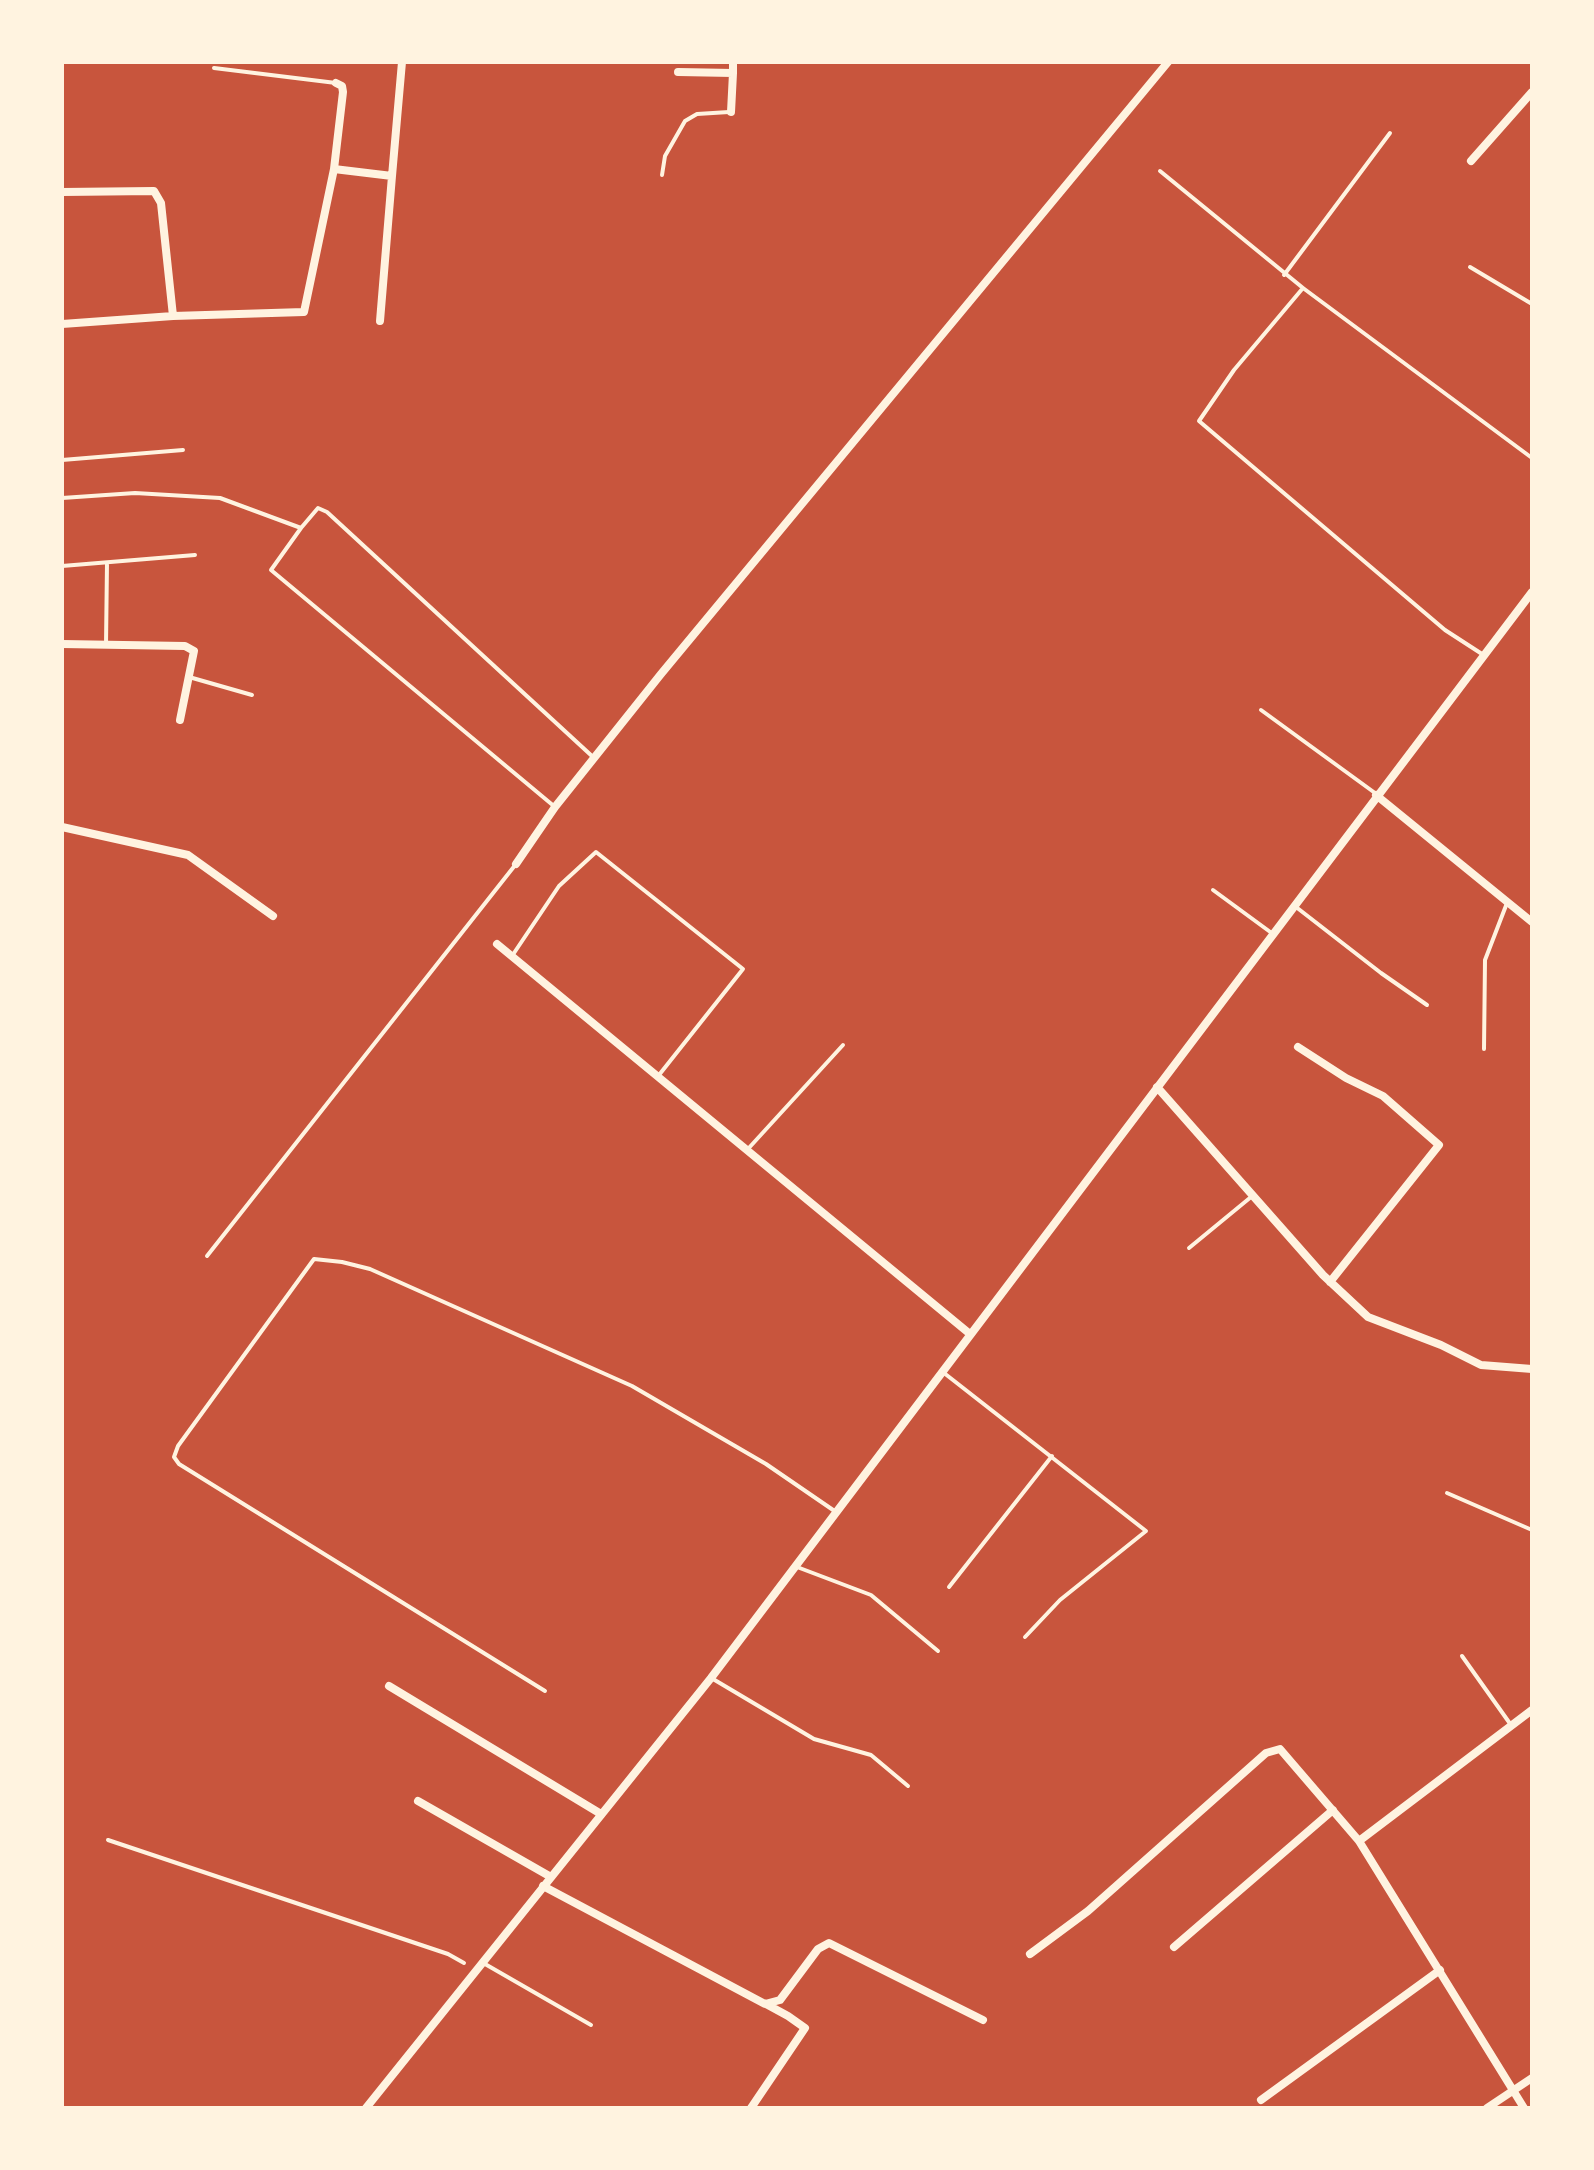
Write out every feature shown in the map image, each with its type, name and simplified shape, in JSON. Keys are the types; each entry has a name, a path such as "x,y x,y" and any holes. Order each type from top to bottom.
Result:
{"street":[{"path":"380,321 402,62"},
{"path":"731,112 733,62"},
{"path":"516,864 555,807 661,674 1168,62"},
{"path":"678,72 733,73"},
{"path":"62,324 173,316 304,312 334,169 343,89 336,83"},
{"path":"1471,161 1532,92"},
{"path":"334,169 392,176"},
{"path":"62,192 154,191 161,203 173,316"},
{"path":"366,2108 711,1678 1532,592"},
{"path":"62,644 185,646 194,651 180,720"},
{"path":"1376,795 1532,922"},
{"path":"62,827 188,855 273,916"},
{"path":"497,944 970,1334"},
{"path":"1298,1047 1346,1078 1383,1096 1439,1145 1330,1282"},
{"path":"1157,1087 1330,1282 1368,1317 1441,1345 1481,1365 1532,1369"},
{"path":"389,1686 601,1814"},
{"path":"1359,1841 1532,1710"},
{"path":"1030,1954 1088,1911 1266,1753 1280,1749 1359,1841 1524,2108"},
{"path":"418,1801 551,1877"},
{"path":"1174,1947 1333,1810"},
{"path":"543,1886 788,2016 805,2028 751,2108"},
{"path":"765,2004 780,2000 818,1949 829,1943 983,2020"},
{"path":"1261,2100 1440,1970"},
{"path":"1487,2108 1532,2078"}],"lane":[{"path":"214,68 336,83"},
{"path":"662,175 665,156 685,121 697,114 731,112"},
{"path":"1284,275 1390,133"},
{"path":"1160,171 1284,275 1532,458"},
{"path":"1470,267 1532,304"},
{"path":"1303,288 1234,370 1199,421 1445,630 1485,656"},
{"path":"62,460 183,450"},
{"path":"62,498 135,493 220,498 301,528"},
{"path":"555,807 271,570 301,528 318,508 327,512 595,758"},
{"path":"62,566 195,555"},
{"path":"106,645 107,563"},
{"path":"189,677 252,695"},
{"path":"1261,710 1376,795"},
{"path":"512,956 559,886 596,852 743,969 658,1077"},
{"path":"207,1256 516,864"},
{"path":"1213,890 1273,934"},
{"path":"1484,1049 1485,960 1508,901"},
{"path":"1294,906 1427,1005"},
{"path":"747,1150 843,1045"},
{"path":"1189,1248 1253,1195"},
{"path":"545,1691 179,1464 174,1457 178,1446 314,1259 370,1269 632,1386 766,1464 836,1512"},
{"path":"942,1372 1146,1531 1060,1600 1025,1637"},
{"path":"949,1587 1052,1456"},
{"path":"1447,1493 1532,1530"},
{"path":"795,1566 871,1595 938,1651"},
{"path":"1462,1656 1511,1725"},
{"path":"711,1678 814,1739 871,1755 908,1786"},
{"path":"483,1962 591,2025"}],"path":[{"path":"108,1840 448,1954 476,1971"}]}
